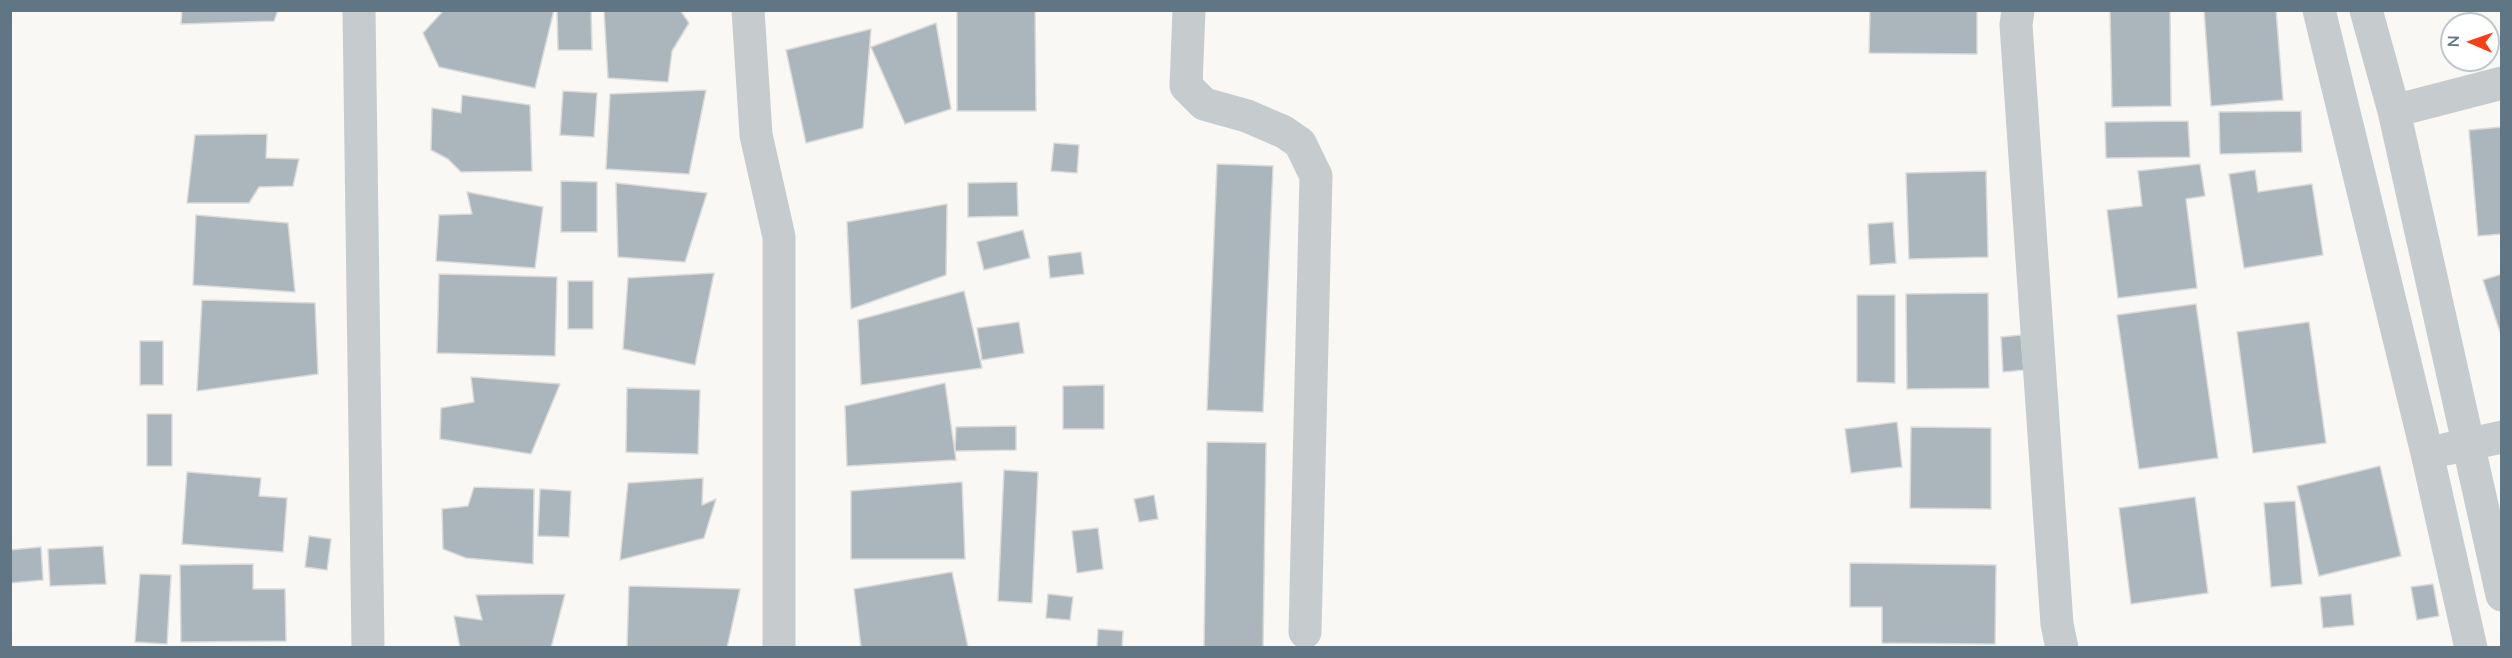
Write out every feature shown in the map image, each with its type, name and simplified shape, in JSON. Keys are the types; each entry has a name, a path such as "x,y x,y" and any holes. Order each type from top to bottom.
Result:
{"street":[{"path":"359,10 368,648"},
{"path":"748,10 756,135 779,237 779,648"},
{"path":"1189,10 1186,86 1204,104 1247,116 1284,132 1300,143 1316,176 1305,632"},
{"path":"2018,10 2016,25 2057,624 2062,648"},
{"path":"2319,10 2427,453 2471,648"},
{"path":"2366,10 2394,111 2502,595"},
{"path":"2394,111 2502,83"},
{"path":"2427,453 2502,437"}],"building":[{"path":"182,10 278,10 274,21 181,24"},
{"path":"444,10 554,10 535,88 439,67 423,33"},
{"path":"557,10 591,10 592,50 558,50"},
{"path":"604,10 680,10 689,23 672,51 668,82 608,78"},
{"path":"957,10 1035,10 1036,111 957,111"},
{"path":"1870,10 1977,10 1977,54 1869,53"},
{"path":"2110,10 2170,10 2171,106 2112,107"},
{"path":"2204,10 2276,10 2283,100 2211,106"},
{"path":"936,23 951,109 905,124 871,47"},
{"path":"871,29 863,128 806,143 786,50"},
{"path":"706,90 689,174 606,169 610,94"},
{"path":"563,91 597,93 594,137 560,135"},
{"path":"462,95 530,105 532,171 461,172 448,159 431,150 432,108 461,113"},
{"path":"2301,111 2302,152 2220,154 2219,112"},
{"path":"2188,121 2190,157 2106,158 2105,122"},
{"path":"2502,127 2502,234 2478,236 2469,130"},
{"path":"267,134 266,158 299,159 293,186 259,187 249,203 187,203 195,135"},
{"path":"1054,143 1079,145 1077,173 1051,171"},
{"path":"1217,164 1273,166 1263,412 1207,410"},
{"path":"2200,164 2205,196 2186,199 2197,288 2118,298 2107,210 2142,206 2138,171"},
{"path":"2255,170 2258,192 2312,184 2323,255 2244,268 2229,174"},
{"path":"1986,171 1988,257 1909,259 1906,173"},
{"path":"561,181 597,182 597,232 561,232"},
{"path":"1017,182 1018,216 968,217 968,183"},
{"path":"616,183 707,193 685,262 618,257"},
{"path":"467,192 543,207 535,268 436,261 439,215 472,214"},
{"path":"947,204 946,275 851,309 847,222"},
{"path":"196,215 288,223 295,292 193,285"},
{"path":"1893,222 1896,263 1870,265 1868,224"},
{"path":"1023,230 1030,258 984,270 977,242"},
{"path":"1081,252 1084,274 1050,278 1048,256"},
{"path":"714,273 695,365 623,349 628,278"},
{"path":"439,274 557,277 555,356 437,353"},
{"path":"2502,274 2502,338 2483,280"},
{"path":"568,281 593,281 593,329 568,329"},
{"path":"964,291 982,368 861,385 858,320"},
{"path":"1988,293 1989,388 1907,389 1906,294"},
{"path":"1857,295 1895,295 1895,383 1857,382"},
{"path":"202,300 315,303 318,374 197,391"},
{"path":"2196,304 2218,458 2139,469 2117,315"},
{"path":"1019,322 1024,353 982,360 977,328"},
{"path":"2309,322 2326,443 2253,453 2237,332"},
{"path":"2021,335 2024,370 2003,372 2001,337"},
{"path":"140,341 163,341 163,385 140,385"},
{"path":"471,377 560,384 531,454 440,439 441,408 474,402"},
{"path":"945,383 956,460 847,466 845,406"},
{"path":"1104,385 1104,429 1063,429 1063,386"},
{"path":"627,388 700,390 698,454 626,452"},
{"path":"147,414 172,414 172,466 147,466"},
{"path":"1897,422 1902,467 1851,473 1845,429"},
{"path":"1016,426 1016,450 955,451 956,427"},
{"path":"1911,427 1991,428 1991,509 1910,508"},
{"path":"1207,442 1266,443 1263,648 1204,648"},
{"path":"2380,466 2401,556 2319,576 2297,486"},
{"path":"1004,470 1038,472 1032,603 998,601"},
{"path":"187,472 261,478 259,496 287,498 283,552 182,544"},
{"path":"703,478 702,505 716,499 704,538 620,560 628,483"},
{"path":"962,482 965,559 851,559 851,491"},
{"path":"474,487 534,489 533,564 466,558 443,549 442,509 468,506"},
{"path":"540,489 571,491 569,537 538,536"},
{"path":"1154,495 1158,519 1139,522 1134,499"},
{"path":"2195,497 2208,593 2131,604 2119,508"},
{"path":"2295,501 2302,584 2271,587 2264,503"},
{"path":"1098,528 1103,569 1077,573 1072,531"},
{"path":"309,536 331,539 327,570 305,567"},
{"path":"103,546 106,584 50,586 48,549"},
{"path":"41,547 43,580 10,583 10,550"},
{"path":"1850,563 1996,565 1995,644 1882,643 1882,607 1850,607"},
{"path":"253,564 253,589 285,589 286,641 181,642 180,565"},
{"path":"952,572 968,647 861,648 854,589"},
{"path":"140,574 171,575 167,644 135,642"},
{"path":"2433,584 2439,616 2417,620 2411,587"},
{"path":"629,586 740,589 727,648 627,648"},
{"path":"565,594 551,648 460,648 454,616 482,620 476,595"},
{"path":"1048,594 1073,597 1070,620 1046,618"},
{"path":"2351,594 2354,625 2323,628 2320,597"},
{"path":"1098,629 1123,631 1122,648 1097,648"}]}
